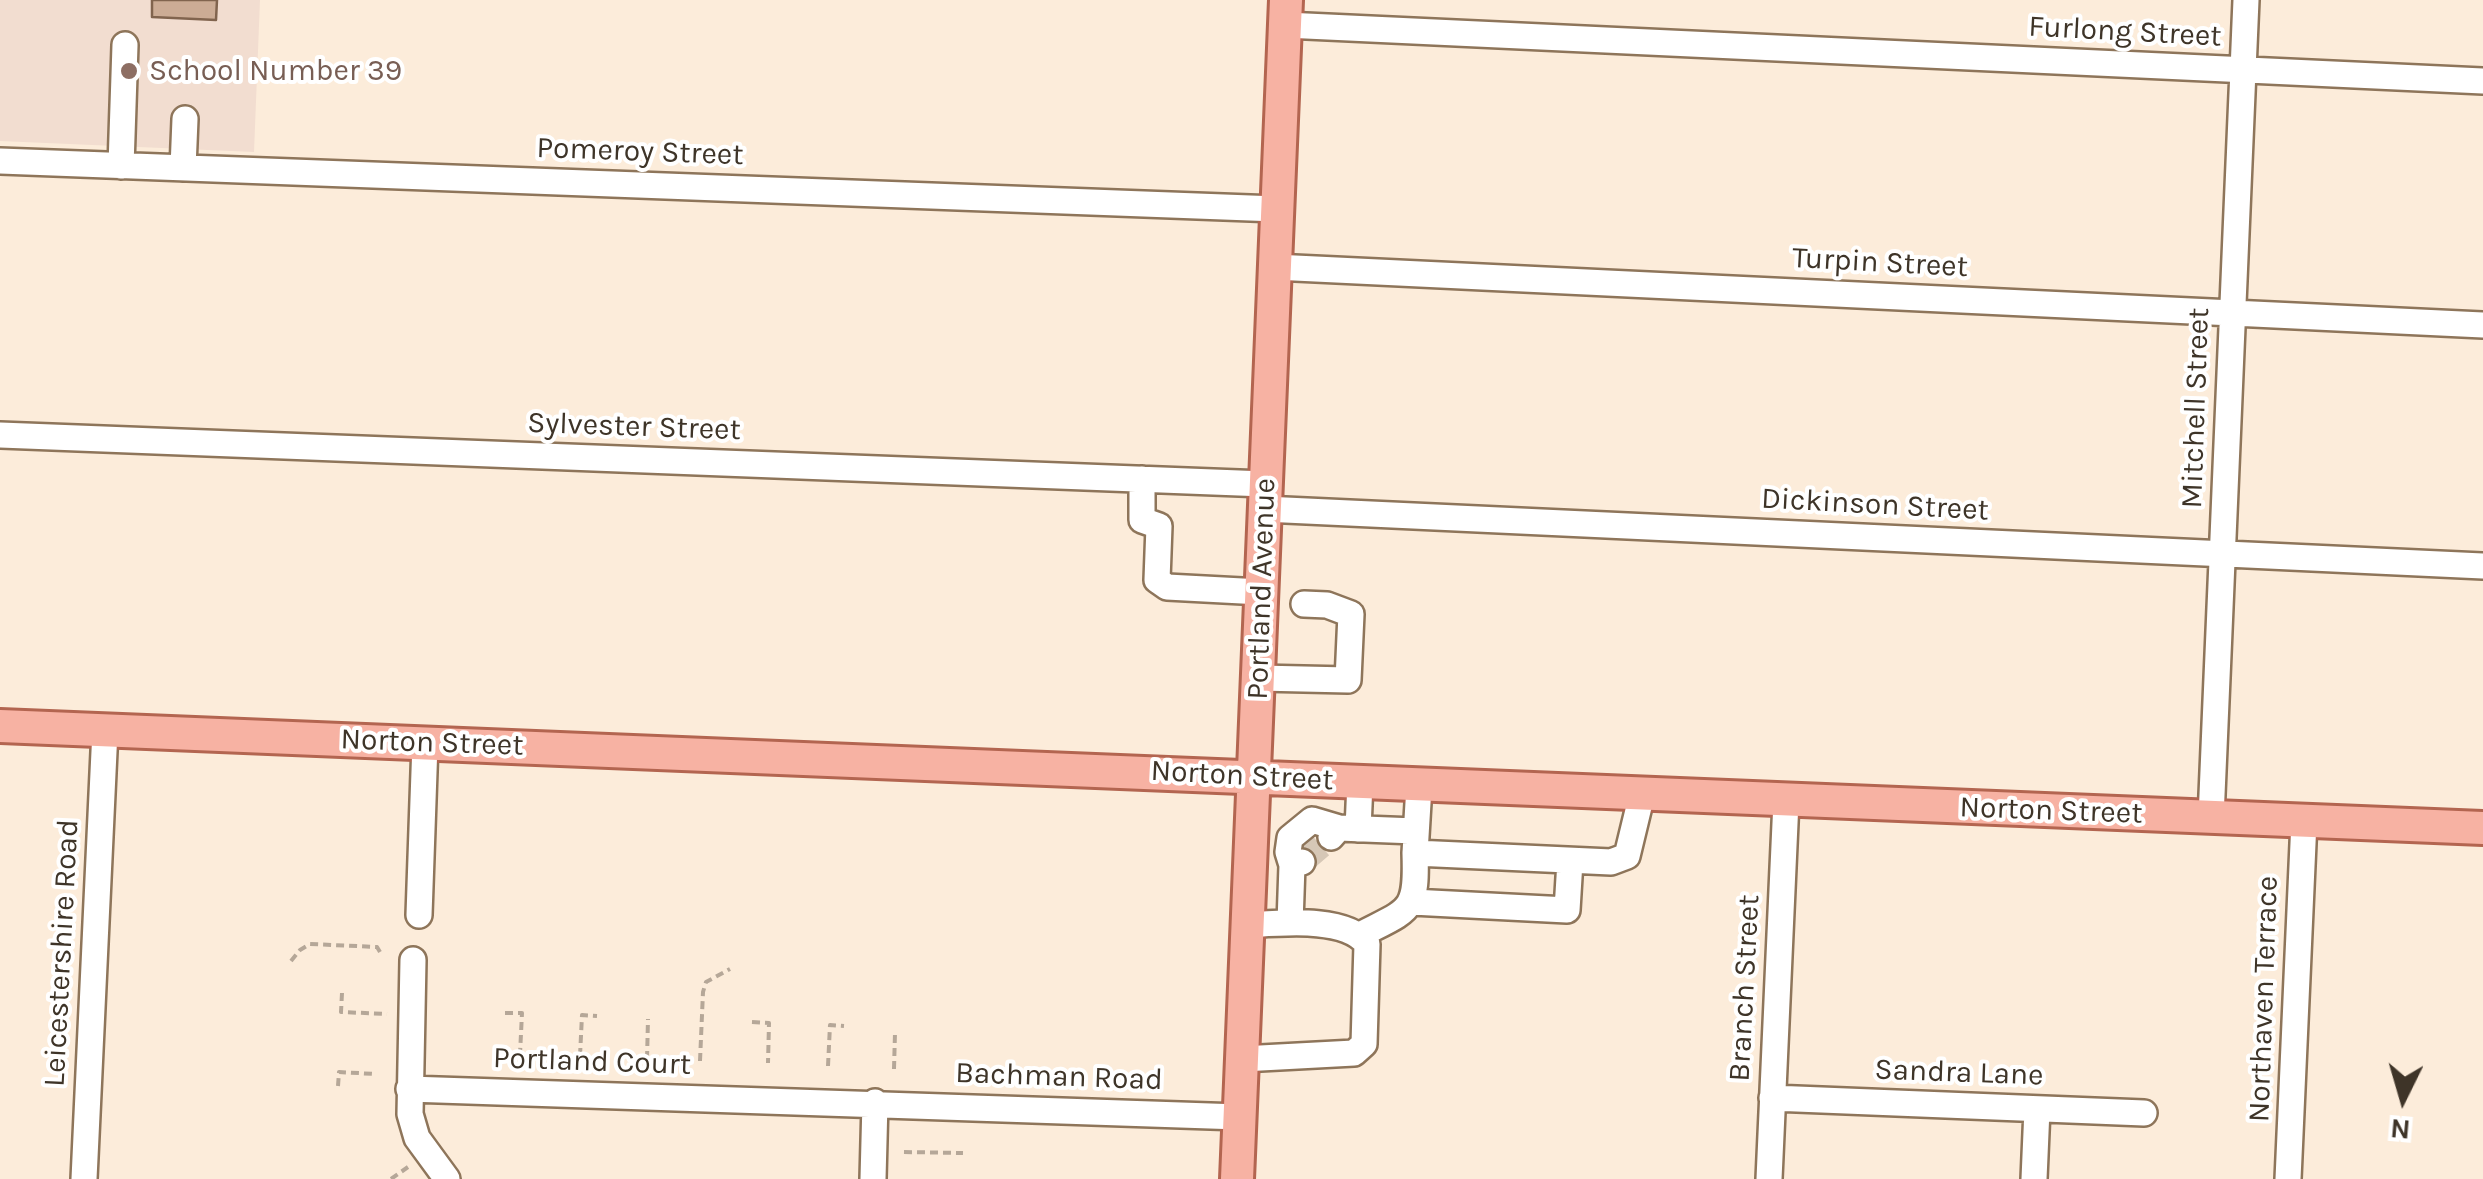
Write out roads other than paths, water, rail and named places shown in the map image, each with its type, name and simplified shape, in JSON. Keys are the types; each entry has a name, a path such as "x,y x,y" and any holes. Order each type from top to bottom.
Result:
{"main road":[{"name":"Portland Avenue","path":"1237,1179 1286,12"},
{"name":"Norton Street","path":"0,726 2483,828"}],"street":[{"name":"Mitchell Street","path":"2211,818 2246,0"},
{"name":"Furlong Street","path":"1286,12 2483,82"},
{"path":"121,166 125,45"},
{"path":"184,168 185,119"},
{"name":"Pomeroy Street","path":"0,161 1277,209"},
{"name":"Turpin Street","path":"1274,266 2483,325"},
{"name":"Sylvester Street","path":"0,435 1142,479 1265,496"},
{"path":"1142,479 1142,520 1158,526 1156,580 1167,587 1261,592"},
{"name":"Dickinson Street","path":"1265,496 2483,566"},
{"path":"1260,678 1348,680 1351,614 1327,605 1304,604"},
{"name":"Leicestershire Road","path":"84,1179 105,730"},
{"path":"420,915 425,743"},
{"path":"1342,831 1360,782"},
{"path":"1360,935 1406,911 1412,902 1420,786"},
{"path":"1290,923 1297,863 1288,852 1290,838 1312,820 1342,831 1415,842 1570,861 1611,862 1627,856 1642,794"},
{"name":"Branch Street","path":"1769,1179 1786,801"},
{"name":"Northaven Terrace","path":"2288,1179 2304,821"},
{"path":"1412,902 1567,910 1570,861"},
{"path":"1242,1059 1354,1053 1364,1044 1367,944 1360,935 1348,928 1290,923 1248,925"},
{"path":"412,960 410,1114 417,1138 447,1179"},
{"name":"Portland Court","path":"408,1089 875,1102"},
{"name":"Sandra Lane","path":"1772,1098 2144,1113"},
{"path":"872,1179 875,1102"},
{"name":"Bachman Road","path":"875,1102 1240,1117"},
{"path":"2034,1179 2037,1109"}],"tunnel":[{"path":"1302,862 1331,837"}],"place":[{"name":"School Number 39","path":"129,71"}]}
